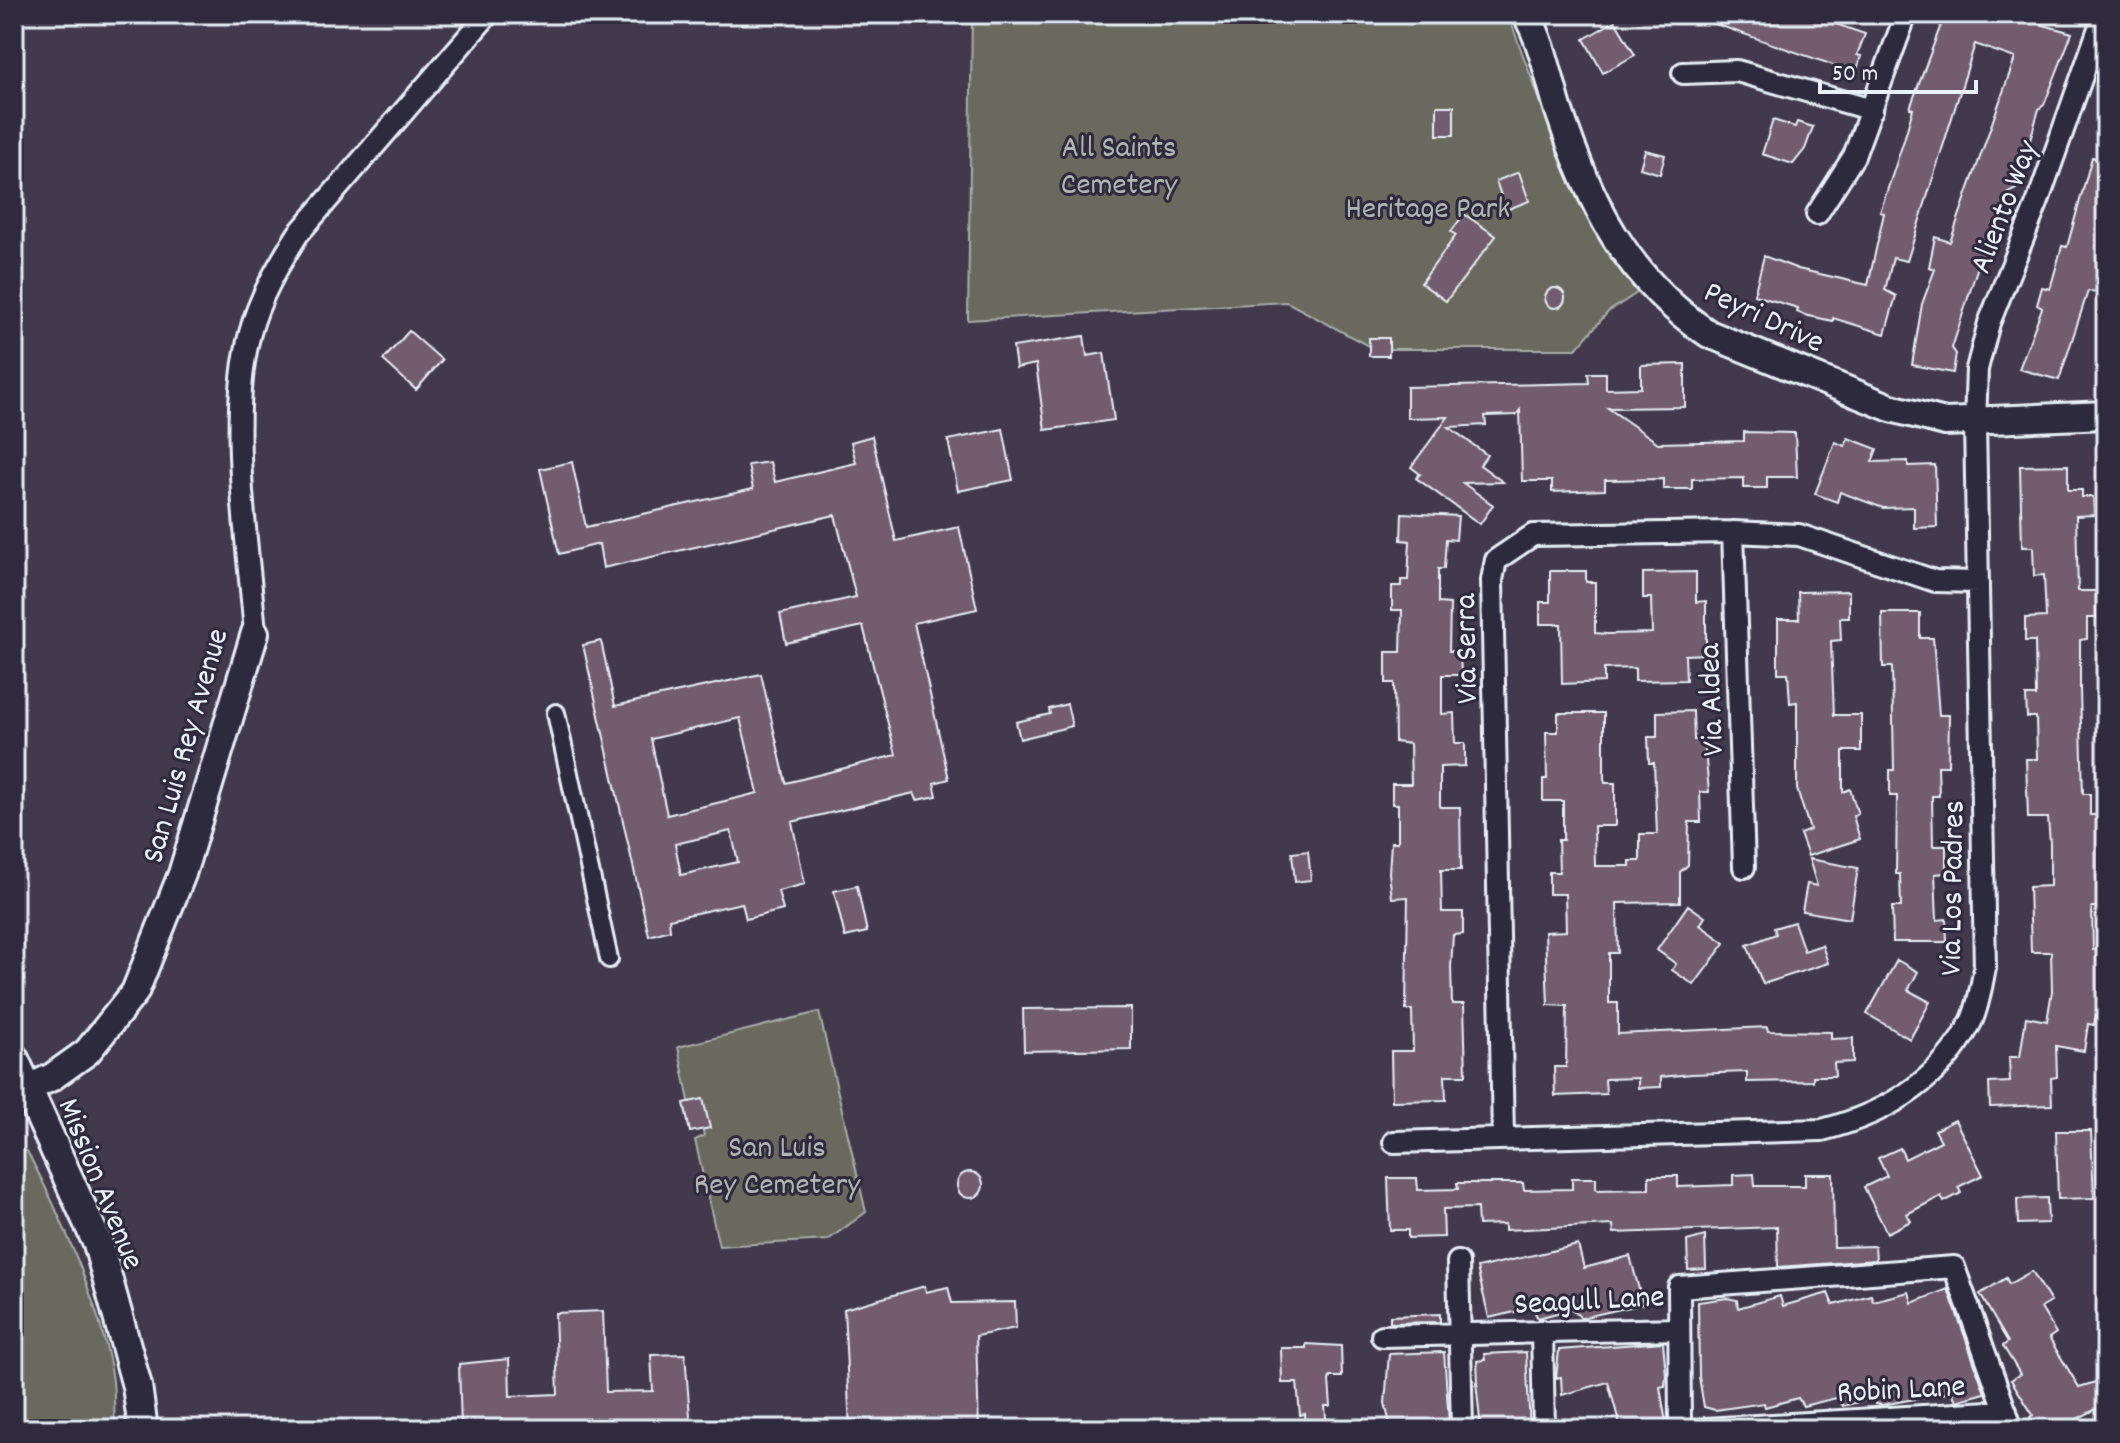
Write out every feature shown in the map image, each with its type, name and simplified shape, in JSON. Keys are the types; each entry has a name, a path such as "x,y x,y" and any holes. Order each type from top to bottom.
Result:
{"main road":[{"name":"Mission Avenue","path":"14,1059 20,1091 98,1244 137,1386 143,1429"}],"street":[{"name":"San Luis Rey Avenue","path":"20,1091 52,1077 87,1052 135,992 182,874 255,633 238,405 250,332 278,266 298,234 488,14"},
{"name":"Peyri Drive","path":"1526,14 1596,208 1647,284 1709,334 1891,408 1945,422 2106,415"},
{"path":"1817,214 1854,156 1906,14"},
{"name":"Aliento Way","path":"1975,423 1977,369 1989,323 2038,201 2104,14"},
{"path":"1683,73 1737,71 1872,110"},
{"name":"Via Los Padres","path":"1394,1142 1822,1130 1859,1120 1920,1086 1944,1064 1972,1019 1985,968 1975,423"},
{"name":"Via Serra","path":"1503,1138 1492,580 1496,560 1533,535 1733,532 1799,535 1935,581 1978,582"},
{"name":"Via Aldea","path":"1733,532 1744,867"},
{"path":"556,713 609,959"},
{"path":"1458,1262 1462,1429"},
{"name":"Seagull Lane","path":"1382,1336 1678,1329 1679,1287 1954,1267 2009,1420"},
{"path":"1678,1329 1680,1429"},
{"path":"1542,1331 1544,1429"},
{"name":"Robin Lane","path":"1705,1429 2009,1420"}],"green space":[{"path":"972,14 1508,14 1548,122 1579,193 1637,293 1608,312 1576,349 1374,349 1287,302 968,320"},
{"name":"San Luis Rey Cemetery","path":"819,1012 866,1212 828,1240 719,1246 695,1140 704,1136 699,1110 691,1111 678,1047"},
{"path":"14,1147 27,1151 53,1202 89,1289 112,1374 115,1429 14,1429"}],"building":[{"path":"1696,14 1807,14 1865,34 1857,55 1861,56 1856,73 1695,17"},
{"path":"1945,14 2021,14 2019,18 2072,33 2044,105 2039,109 2016,189 2008,193 1989,245 1985,244 1952,348 1956,354 1953,373 1912,365 1922,304 1935,269 1929,267 1935,237 1950,242 2015,58 1975,44 1907,261 1893,258 1885,290 1896,296 1885,334 1833,318 1833,321 1804,315 1797,312 1798,308 1754,295 1764,256 1798,269 1868,285 1884,213 1880,212 1913,109 1910,108"},
{"path":"1615,21 1635,55 1603,73 1584,39"},
{"path":"1437,106 1454,106 1454,135 1437,135"},
{"path":"1773,120 1795,127 1797,122 1813,127 1805,149 1793,164 1762,154"},
{"path":"1645,150 1665,155 1660,174 1640,168"},
{"path":"2092,157 2106,161 2106,273 2100,292 2088,291 2059,380 2019,369 2042,308 2037,305 2042,287 2050,289 2062,246 2067,247"},
{"path":"1519,172 1529,201 1506,210 1496,181"},
{"path":"1464,214 1496,236 1446,301 1421,283 1456,235 1451,232"},
{"path":"1555,288 1562,291 1565,298 1562,305 1555,308 1548,305 1545,298 1548,291"},
{"path":"409,331 442,360 416,390 383,360"},
{"path":"1084,336 1087,356 1104,353 1114,420 1045,430 1036,364 1016,368 1013,347"},
{"path":"1369,338 1389,338 1389,356 1369,356"},
{"path":"1685,364 1685,407 1608,408 1658,443 1744,441 1744,432 1795,433 1797,477 1767,477 1767,488 1744,488 1744,478 1692,479 1692,489 1663,489 1663,479 1605,480 1605,490 1552,492 1552,481 1522,481 1520,410 1516,415 1485,416 1486,425 1449,427 1487,455 1480,465 1503,482 1463,483 1493,505 1480,524 1416,478 1420,474 1411,467 1448,417 1407,418 1407,387 1589,383 1588,373 1606,373 1606,389 1641,388 1641,365"},
{"path":"1003,429 1013,480 958,491 948,440"},
{"path":"872,436 896,541 959,527 977,609 914,623 949,779 934,783 937,796 917,800 914,793 792,822 805,884 778,891 783,910 746,919 742,903 669,919 670,930 649,936 583,645 601,641 615,706 761,674 786,783 896,755 863,626 786,643 780,614 856,597 835,515 603,568 599,544 559,554 540,469 572,462 586,527 753,489 748,465 770,462 775,482 856,463 851,442","holes":["740,718 758,793 667,815 651,739","731,831 738,862 681,875 675,844"]},
{"path":"1848,438 1877,449 1872,462 1908,461 1908,466 1935,465 1937,527 1914,528 1914,507 1883,508 1840,492 1837,502 1815,494 1835,442 1845,446"},
{"path":"2068,465 2068,490 2082,490 2082,497 2093,497 2094,515 2076,516 2078,591 2096,591 2097,618 2087,618 2087,639 2080,640 2080,690 2083,794 2090,794 2090,815 2099,815 2099,891 2102,891 2102,907 2092,907 2093,950 2104,949 2104,977 2094,1025 2088,1024 2084,1051 2056,1046 2057,1077 2051,1078 2052,1105 1990,1107 1989,1083 2010,1082 2009,1057 2020,1057 2026,1017 2047,1021 2052,991 2051,952 2031,952 2029,887 2050,886 2050,843 2048,818 2028,818 2026,759 2037,759 2036,717 2027,717 2026,696 2036,696 2035,641 2025,641 2025,618 2046,617 2044,575 2034,576 2033,547 2022,547 2020,466"},
{"path":"1402,513 1458,516 1456,540 1446,539 1444,569 1438,569 1438,603 1450,604 1449,651 1460,651 1461,675 1442,675 1442,714 1454,713 1455,743 1465,743 1465,766 1440,767 1440,807 1460,807 1461,870 1441,870 1442,912 1463,912 1463,934 1453,935 1451,967 1452,1004 1464,1004 1466,1075 1445,1075 1446,1100 1392,1101 1391,1051 1413,1051 1412,1010 1406,1010 1408,897 1392,898 1389,873 1391,842 1398,842 1398,804 1392,804 1392,784 1411,784 1410,744 1395,742 1394,683 1386,683 1386,652 1401,652 1402,610 1392,610 1392,586 1401,586 1401,580 1408,580 1410,541 1401,540"},
{"path":"1550,571 1586,571 1586,582 1595,582 1595,633 1607,634 1652,633 1651,598 1643,598 1643,573 1696,572 1696,602 1706,601 1706,654 1685,655 1686,680 1635,681 1635,668 1604,669 1604,682 1562,684 1561,624 1540,624 1540,602 1550,602"},
{"path":"1849,591 1849,618 1840,618 1841,640 1831,641 1834,715 1861,715 1861,751 1843,751 1843,792 1850,789 1858,814 1853,816 1860,839 1808,856 1800,834 1810,830 1797,789 1797,702 1790,703 1788,673 1778,673 1778,619 1799,619 1798,592"},
{"path":"1882,613 1920,613 1920,638 1933,638 1939,715 1949,715 1948,766 1938,766 1939,796 1932,796 1933,846 1946,846 1946,873 1935,874 1937,920 1946,919 1947,942 1893,942 1892,907 1901,907 1900,874 1896,874 1897,796 1890,796 1890,770 1894,770 1892,667 1883,667"},
{"path":"1067,704 1072,726 1020,739 1016,722 1050,714 1049,709"},
{"path":"1693,711 1694,740 1704,740 1709,792 1700,792 1701,822 1689,822 1688,865 1680,872 1680,902 1617,903 1618,953 1609,953 1609,1003 1618,1003 1618,1034 1767,1027 1768,1031 1831,1032 1831,1039 1853,1038 1853,1062 1834,1063 1835,1076 1813,1076 1813,1081 1747,1082 1747,1072 1692,1074 1661,1077 1661,1087 1638,1088 1638,1078 1605,1079 1606,1094 1555,1096 1554,1067 1566,1067 1567,1006 1548,1005 1545,932 1566,931 1565,894 1549,894 1549,872 1559,872 1558,840 1563,840 1563,801 1543,801 1543,779 1547,779 1546,732 1558,732 1558,713 1604,713 1604,778 1605,783 1615,783 1615,826 1594,826 1595,866 1630,866 1630,861 1640,861 1640,834 1657,834 1654,763 1649,763 1648,737 1657,737 1657,712"},
{"path":"1308,851 1311,880 1295,882 1292,853"},
{"path":"1809,859 1858,868 1850,919 1802,911 1807,884 1817,886"},
{"path":"857,886 867,932 845,937 834,891"},
{"path":"1688,905 1705,917 1700,925 1725,943 1694,985 1672,970 1676,964 1657,950"},
{"path":"1794,922 1804,951 1822,945 1828,963 1763,984 1747,945 1776,934 1774,928"},
{"path":"1897,960 1918,972 1908,990 1930,1002 1910,1039 1867,1014"},
{"path":"1131,1008 1131,1049 1024,1051 1023,1009"},
{"path":"703,1099 710,1128 690,1132 684,1103"},
{"path":"1955,1120 1983,1175 1958,1187 1961,1193 1944,1202 1941,1196 1907,1214 1911,1221 1887,1233 1864,1187 1887,1176 1878,1158 1900,1148 1905,1159 1941,1141 1935,1130"},
{"path":"2056,1131 2091,1131 2094,1198 2058,1199"},
{"path":"970,1172 979,1176 983,1185 979,1194 970,1198 961,1194 957,1185 961,1176"},
{"path":"1754,1174 1755,1186 1805,1186 1805,1174 1833,1174 1834,1247 1875,1246 1876,1260 1778,1267 1777,1227 1614,1233 1613,1225 1505,1230 1505,1224 1478,1225 1477,1208 1443,1209 1444,1237 1408,1238 1408,1230 1390,1230 1388,1178 1417,1178 1418,1190 1458,1189 1457,1183 1523,1183 1524,1190 1572,1189 1572,1178 1596,1178 1596,1190 1649,1189 1649,1176 1678,1176 1678,1187 1733,1185 1733,1175"},
{"path":"2047,1198 2048,1223 2018,1224 2017,1199"},
{"path":"1705,1236 1706,1269 1688,1270 1687,1241"},
{"path":"1578,1245 1584,1268 1630,1256 1643,1304 1581,1318 1572,1309 1538,1318 1532,1308 1489,1318 1477,1268"},
{"path":"2032,1271 2051,1302 2041,1308 2056,1333 2049,1338 2079,1387 2106,1379 2106,1404 2073,1421 2079,1429 2036,1429 2030,1417 2033,1415 2011,1380 2020,1374 2003,1346 2008,1342 1980,1294 2006,1278 2009,1284"},
{"path":"925,1286 926,1292 948,1287 952,1303 1015,1302 1016,1328 976,1336 979,1429 850,1429 844,1309"},
{"path":"1948,1289 1985,1393 1956,1401 1952,1392 1882,1405 1876,1404 1875,1398 1843,1406 1836,1398 1803,1406 1798,1398 1765,1407 1764,1403 1715,1410 1704,1407 1699,1377 1698,1302 1727,1298 1737,1300 1738,1308 1780,1296 1783,1306 1828,1293 1833,1305 1871,1295 1873,1301 1909,1292 1912,1303"},
{"path":"603,1311 606,1392 653,1391 651,1355 685,1354 691,1429 461,1429 459,1364 509,1359 510,1396 558,1394 555,1313"},
{"path":"1440,1314 1440,1322 1390,1323 1390,1316"},
{"path":"1663,1342 1666,1375 1665,1386 1660,1387 1667,1429 1621,1429 1608,1382 1562,1395 1561,1377 1556,1378 1559,1350"},
{"path":"1306,1344 1341,1346 1342,1377 1330,1377 1331,1406 1325,1406 1327,1429 1306,1429 1305,1414 1300,1415 1297,1383 1282,1383 1281,1348 1306,1348"},
{"path":"1444,1352 1449,1422 1421,1429 1391,1429 1385,1403 1389,1354"},
{"path":"1526,1352 1530,1429 1481,1429 1477,1361 1485,1360 1484,1354"}],"park label":[{"name":"All Saints Cemetery","path":"1119,164"},
{"name":"Heritage Park","path":"1428,206"}]}
